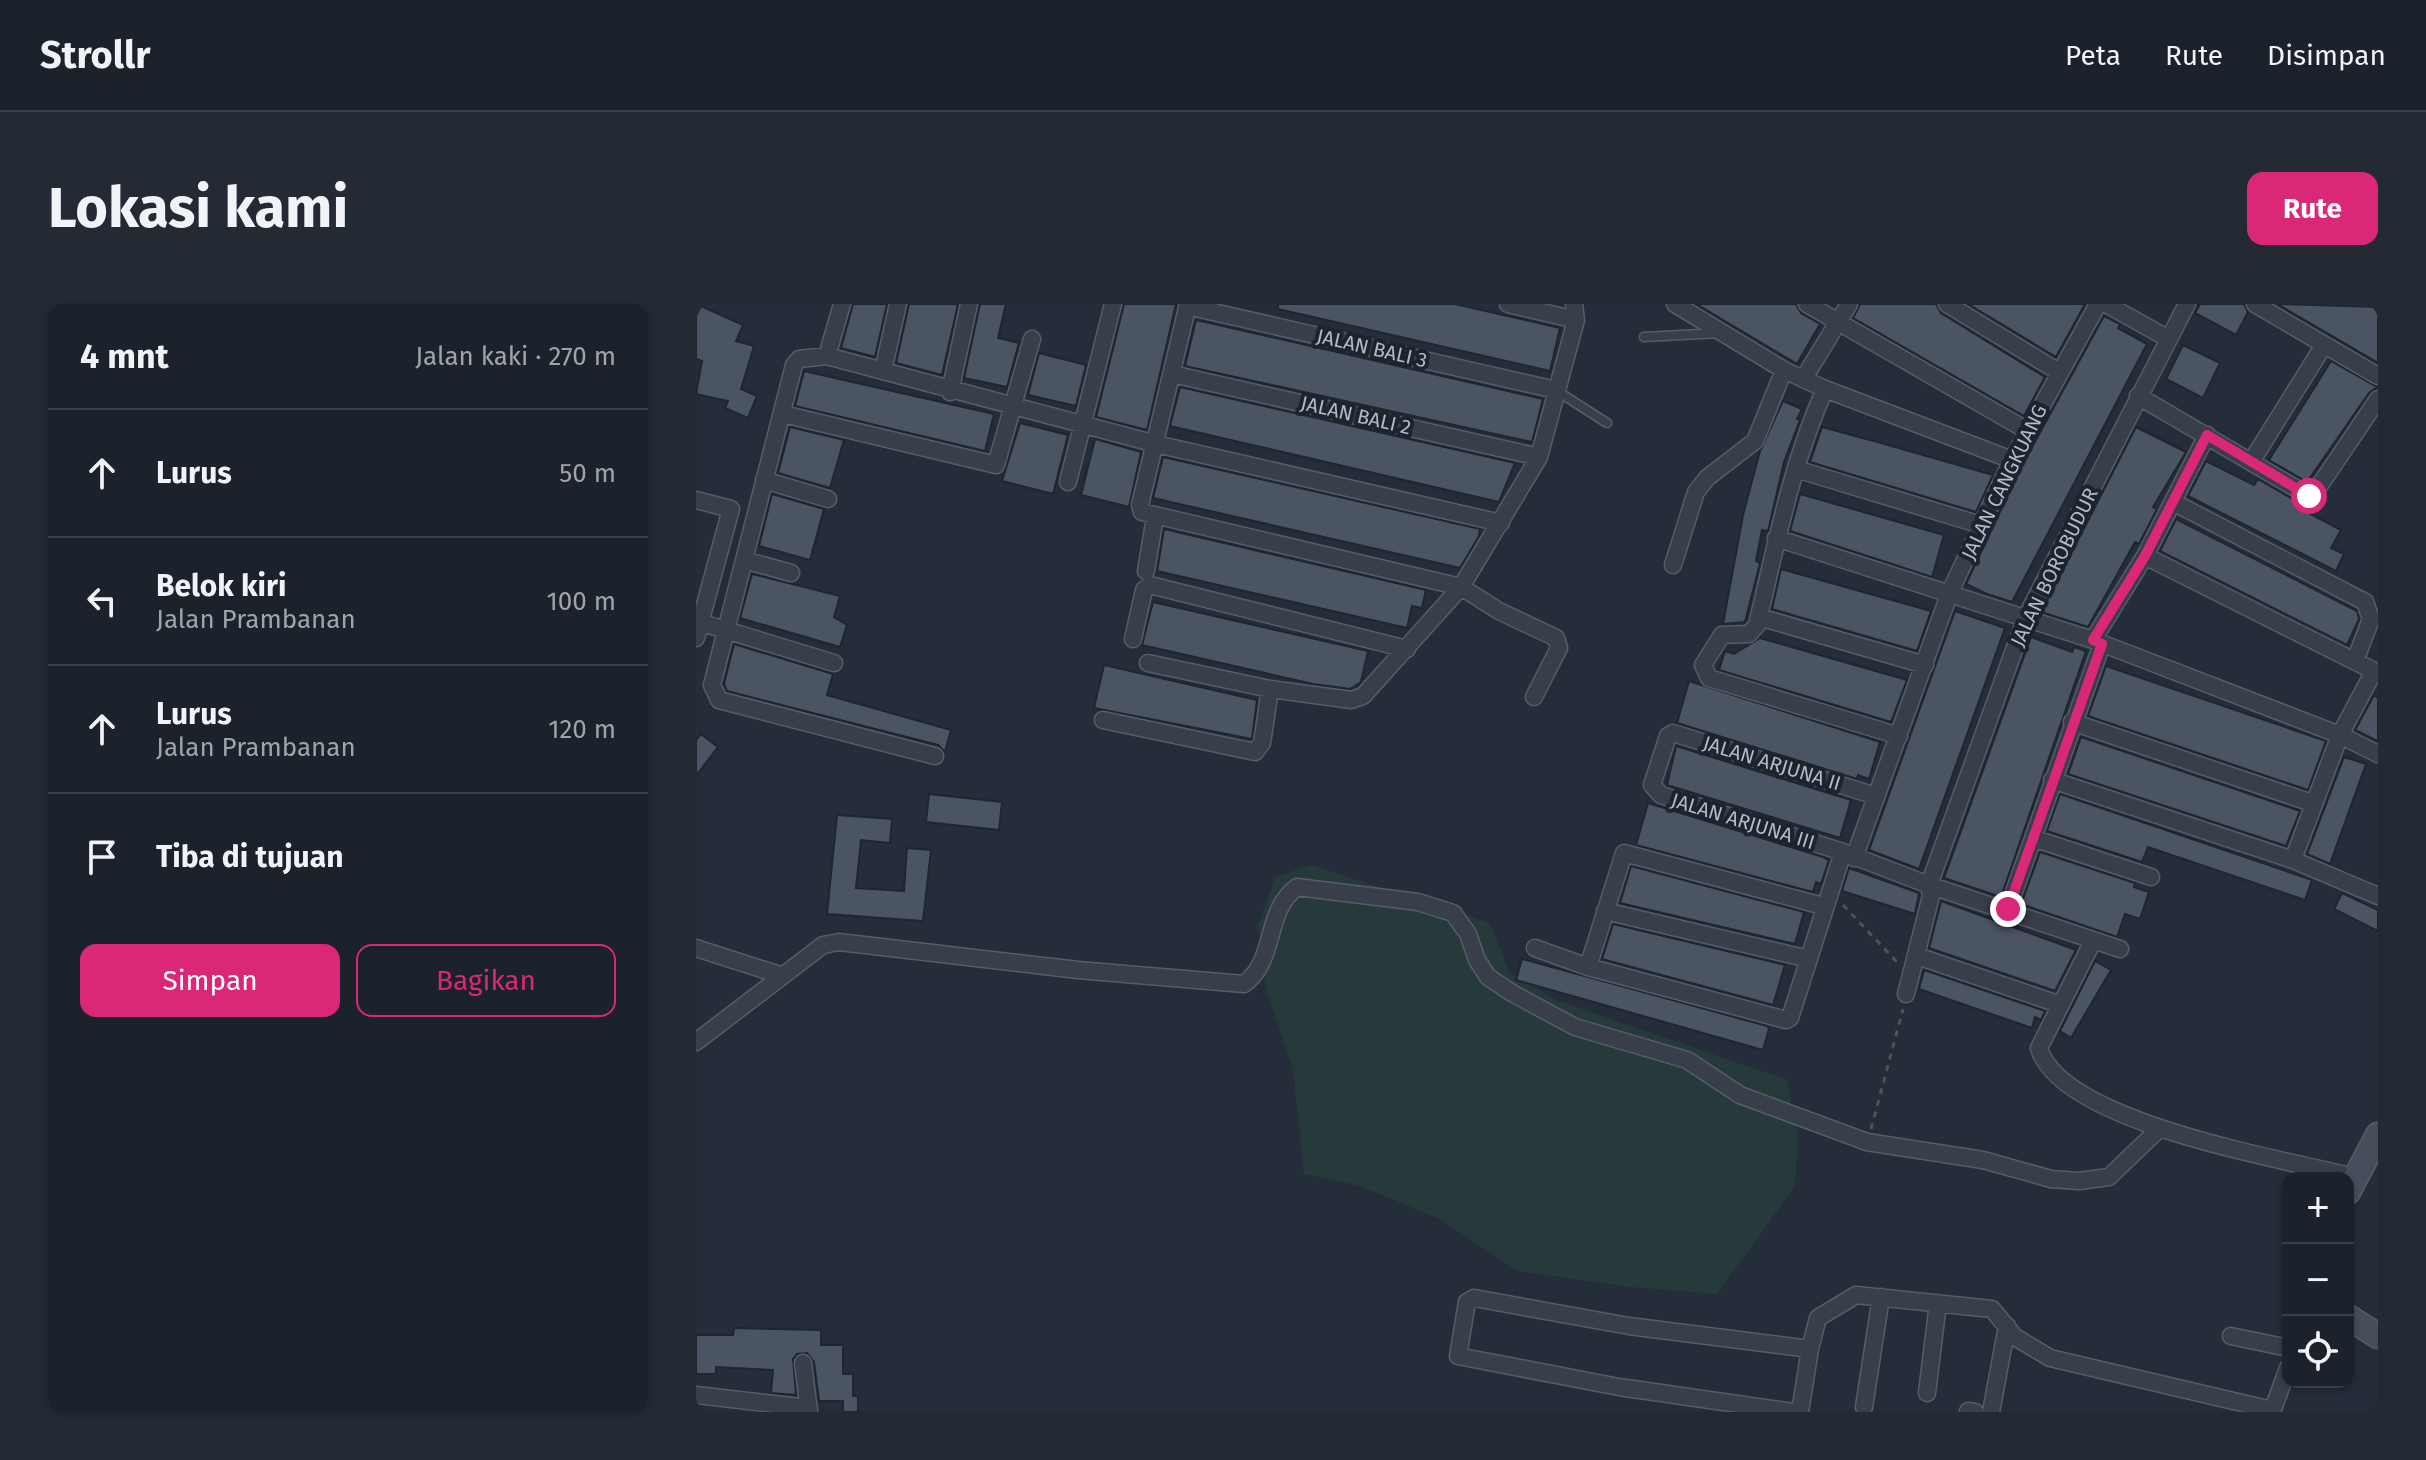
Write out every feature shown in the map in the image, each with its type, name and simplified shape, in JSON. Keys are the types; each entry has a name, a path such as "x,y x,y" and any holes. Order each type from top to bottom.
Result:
{"street":[{"path":"827,356 842,304"},
{"path":"883,371 898,304"},
{"path":"950,392 969,304"},
{"path":"1068,482 1113,304"},
{"path":"1148,663 1270,689 1358,700 1461,587 1539,457 1575,312 1508,304"},
{"path":"1675,304 1784,370 1825,389 2012,460"},
{"path":"1807,304 2028,431"},
{"path":"1804,378 1849,304"},
{"path":"1947,304 2059,372"},
{"name":"JALAN CANGKUANG","path":"1588,967 1786,1020 1790,1018 1826,899 1876,796 1950,592 2012,460 2098,304"},
{"path":"2106,304 2167,338"},
{"name":"JALAN BOROBUDUR","path":"1906,994 1931,896 1929,885 2026,617 2187,304"},
{"path":"2255,304 2378,376"},
{"path":"1188,305 1140,505 1142,512 1461,587 1499,611 1556,638 1559,648 1534,697"},
{"name":"JALAN BALI 3","path":"1188,305 1556,390"},
{"path":"783,414 990,466 999,460 1032,339"},
{"path":"2251,462 2324,345"},
{"path":"935,756 719,700 712,685 796,361 827,356 950,392 1156,444 1501,523"},
{"path":"1673,565 1696,492 1707,478 1755,441 1784,370"},
{"name":"JALAN BALI 2","path":"1172,374 1539,457"},
{"path":"1825,389 1796,469 1776,538 1759,617 1749,634 1722,635 1703,665 1709,678 1899,736"},
{"path":"2138,396 2300,492 2312,496 2378,399"},
{"path":"2008,909 2098,642 2207,435"},
{"path":"1796,469 1981,525"},
{"path":"764,480 828,499"},
{"path":"696,500 731,509 698,627 727,631 834,663"},
{"path":"2173,502 2365,602 2371,619 2355,661"},
{"path":"1146,571 1155,517"},
{"path":"1776,538 2098,642 2340,735 2378,754"},
{"path":"2145,556 2376,672 2340,735 2293,860"},
{"path":"744,560 791,573"},
{"path":"1133,639 1144,590 1150,585 1407,649"},
{"path":"1759,617 1925,665"},
{"path":"1103,720 1255,752 1262,743 1270,689"},
{"path":"2072,722 2312,803"},
{"name":"JALAN ARJUNA II","path":"1668,736 1680,735 1876,796"},
{"name":"JALAN ARJUNA III","path":"1668,736 1653,791 1848,855"},
{"path":"2052,780 2293,860 2378,896"},
{"path":"2033,838 2151,877"},
{"path":"1535,948 1588,967 1624,853 1826,899"},
{"path":"1848,855 2120,949"},
{"path":"696,1042 780,975 823,945 839,942 1078,970 1244,984 1262,965 1283,897 1297,887 1418,902 1453,913 1468,934 1477,960 1488,977 1512,993 1575,1027 1687,1060 1740,1095 1867,1142 1983,1160 2051,1179 2079,1181 2109,1177 2158,1130"},
{"path":"1605,911 1809,959"},
{"path":"2093,941 2039,1048 2042,1056 2072,1090 2158,1130 2305,1172"},
{"path":"696,948 780,975"},
{"path":"1917,956 2061,1005"},
{"path":"2354,1179 2378,1135"},
{"path":"1800,1412 1818,1318 1856,1295 1992,1309 2037,1352 2067,1364 2272,1411 2282,1384"},
{"path":"1864,1407 1881,1297"},
{"path":"1793,1412 1619,1387 1458,1356 1467,1302 1474,1298 1629,1326 1810,1349"},
{"path":"1927,1393 1938,1303"},
{"path":"2354,1321 2378,1336"},
{"path":"1991,1412 2007,1326"},
{"path":"2231,1336 2282,1347"},
{"path":"696,1395 809,1410 803,1363"}],"lane":[{"path":"1644,337 1712,335 1723,331"},
{"path":"1556,390 1607,423"}],"path":[{"path":"1826,899 1873,933 1900,965"},
{"path":"1867,1142 1878,1110 1906,994"}],"shaded area":[{"path":"1311,865 1490,923 1509,972 1556,1000 1787,1080 1798,1135 1795,1186 1717,1294 1630,1287 1517,1271 1439,1219 1361,1186 1304,1174 1293,1070 1267,992 1258,927 1275,877"}],"building":[{"path":"853,304 887,304 875,357 841,348"},
{"path":"909,304 958,304 942,375 896,363"},
{"path":"980,304 1006,304 998,338 1019,343 1007,387 964,378"},
{"path":"1124,304 1176,304 1147,430 1096,417"},
{"path":"1278,304 1455,304 1560,328 1550,371 1278,309"},
{"path":"1696,304 1796,304 1801,313 1820,324 1797,364"},
{"path":"1860,304 1936,304 1941,313 2045,377 2024,416 1853,318"},
{"path":"1968,304 2085,304 2056,357"},
{"path":"2200,304 2244,304 2248,312 2236,335 2195,313"},
{"path":"2277,304 2378,307 2378,363"},
{"path":"701,306 743,325 736,341 754,346 741,389 757,396 748,418 725,408 728,401 696,394 702,361 696,359 696,316"},
{"path":"2104,316 2120,324 2118,328 2147,344 2012,602 1987,594 1966,584 2022,465"},
{"path":"1196,320 1543,399 1532,442 1185,366"},
{"path":"2183,345 2220,363 2203,398 2166,379"},
{"path":"1039,353 1086,365 1076,406 1028,395"},
{"path":"2331,361 2377,387 2369,393 2307,482 2269,460"},
{"path":"804,371 994,414 985,451 795,406"},
{"path":"1180,387 1515,463 1499,502 1170,426"},
{"path":"1783,401 1802,409 1797,419 1800,420 1784,462 1768,531 1762,530 1756,561 1760,563 1745,622 1723,624 1743,515 1760,451"},
{"path":"1020,423 1068,435 1053,494 1002,481"},
{"path":"790,427 844,440 830,488 778,473"},
{"path":"1822,427 1993,475 1976,512 1810,462"},
{"path":"2136,427 2186,452 2153,507 2157,509 2088,627 2041,612"},
{"path":"1095,439 1141,452 1129,507 1081,495"},
{"path":"1163,457 1480,529 1479,536 1460,568 1153,498"},
{"path":"2206,461 2254,485 2258,479 2303,505 2301,509 2341,530 2331,548 2344,554 2336,571 2188,496"},
{"path":"772,494 824,509 810,560 759,546"},
{"path":"1800,494 1944,535 1932,577 1790,531"},
{"path":"2176,519 2357,611 2359,619 2347,645 2160,551"},
{"path":"1164,529 1426,590 1422,608 1412,606 1407,628 1157,571"},
{"path":"1781,569 1931,611 1917,651 1772,609"},
{"path":"752,574 840,596 834,617 847,625 840,647 740,618"},
{"path":"1153,602 1368,651 1361,682 1350,689 1313,684 1142,645"},
{"path":"1955,611 2005,628 1919,869 1869,850"},
{"path":"2031,637 2072,652 2074,647 2086,651 2001,897 1944,878"},
{"path":"1760,638 1907,680 1891,722 1719,670 1725,651 1734,654"},
{"path":"734,644 833,674 827,695 951,730 945,752 938,745 727,691 724,684"},
{"path":"1104,665 1257,700 1252,739 1094,708"},
{"path":"2106,666 2326,741 2308,790 2088,716"},
{"path":"1689,681 1880,742 1869,779 1858,775 1857,779 1677,723"},
{"path":"2374,695 2378,698 2378,741 2355,730"},
{"path":"701,734 718,747 696,776 696,740"},
{"path":"2081,737 2300,811 2286,846 2068,774"},
{"path":"1676,746 1851,800 1840,838 1667,785"},
{"path":"2344,757 2366,764 2330,864 2307,854"},
{"path":"929,794 1002,802 999,830 926,822"},
{"path":"2060,794 2312,880 2305,900 2148,847 2142,862 2047,831"},
{"path":"1648,803 1823,857 1829,860 1821,884 1816,882 1813,892 1636,845"},
{"path":"837,815 892,819 890,843 861,840 856,888 904,891 907,848 931,850 923,921 827,914"},
{"path":"2040,852 2135,883 2134,887 2149,892 2140,919 2125,914 2117,937 2021,904"},
{"path":"1631,866 1804,912 1795,944 1620,903"},
{"path":"1849,868 1919,893 1915,914 1842,891"},
{"path":"2342,893 2378,910 2378,931 2334,909"},
{"path":"1941,901 2076,950 2055,991 1929,948"},
{"path":"1613,924 1785,965 1773,1005 1602,959"},
{"path":"1522,959 1767,1026 1769,1029 1763,1050 1516,980"},
{"path":"2095,961 2111,970 2071,1038 2060,1031"},
{"path":"1924,970 2045,1011 2041,1020 2035,1017 2032,1028 1919,989"},
{"path":"734,1328 821,1330 821,1345 843,1345 843,1374 853,1374 853,1396 858,1396 858,1412 843,1412 843,1401 819,1401 814,1362 807,1353 797,1354 793,1359 796,1395 771,1393 773,1370 716,1367 716,1374 696,1374 696,1335 733,1335"}],"route":[{"path":"2008,909 2102,644 2093,640 2145,556 2207,435 2309,496"}]}
